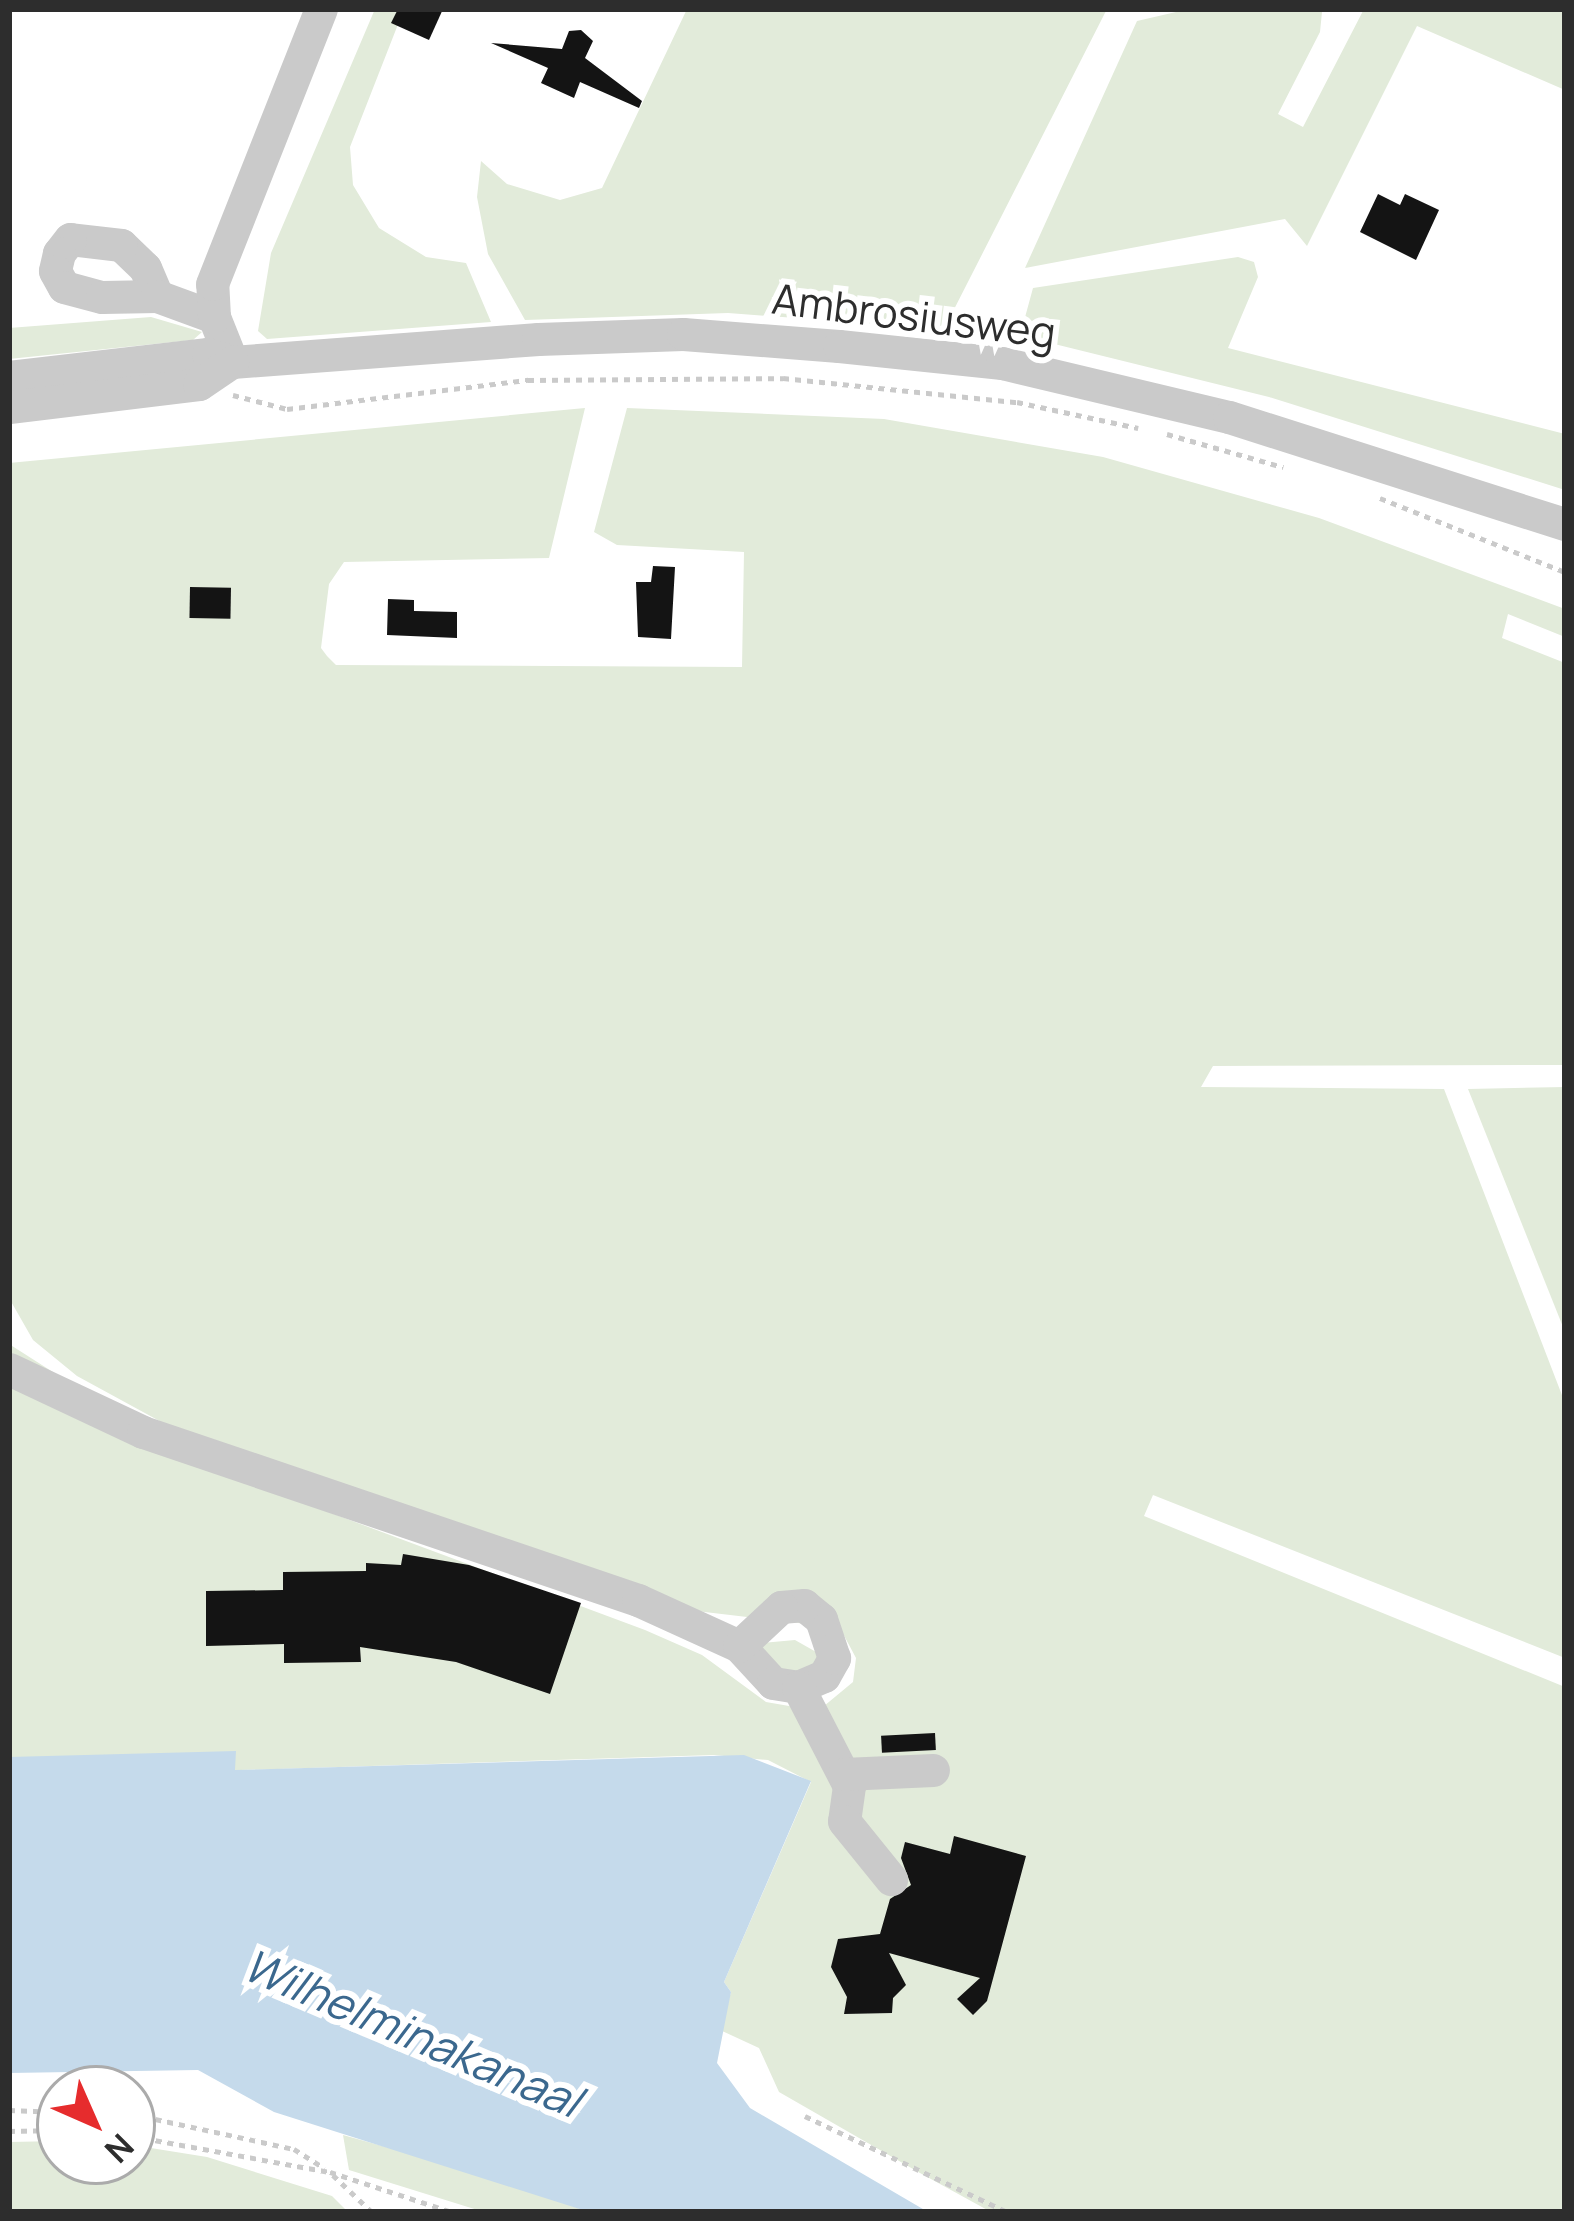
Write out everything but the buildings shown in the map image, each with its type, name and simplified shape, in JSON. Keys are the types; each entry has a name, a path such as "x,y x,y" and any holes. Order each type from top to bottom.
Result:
{"street":[{"path":"9,407 199,385 232,362 214,317 212,284 321,9"},
{"path":"157,296 214,317"},
{"name":"Ambrosiusweg","path":"9,377 208,354 232,362 683,334 1002,363 1228,417 1565,524"},
{"path":"9,1369 143,1432 599,1586 739,1646 773,1683 798,1687 824,1676 834,1658 821,1618 804,1605 781,1607 739,1646"},
{"path":"798,1687 844,1774 844,1822 891,1879"},
{"path":"844,1774 933,1769"}],"path":[{"path":"199,385 286,409 617,376 866,385 1017,402 1291,470"},
{"path":"1374,496 1565,572"},
{"path":"806,2116 1007,2212"},
{"path":"156,2119 295,2150 330,2172 372,2212"},
{"path":"156,2140 330,2172 452,2212"}],"green space":[{"path":"375,9 404,9 350,147 353,185 379,228 426,257 466,263 491,322 267,339 258,331 271,253"},
{"path":"687,9 1107,9 944,329 728,313 525,320 488,254 477,197 481,161 507,184 560,200 602,188"},
{"path":"1189,9 1322,12 1320,32 1278,114 1303,127 1364,9 1565,9 1565,90 1417,26 1307,246 1285,219 1025,268 1137,21"},
{"path":"1238,257 1254,262 1258,277 1228,348 1565,434 1565,490 1269,397 1022,336 1011,325 1024,321 1033,288"},
{"path":"151,317 202,332 193,340 9,359 9,328"},
{"path":"585,408 549,558 344,562 329,584 321,648 327,656 336,665 742,667 744,552 617,545 594,532 627,408 884,419 1103,457 1319,518 1565,609 1565,637 1508,614 1502,638 1565,663 1565,1065 1213,1066 1201,1087 1444,1089 1565,1403 1565,1658 1153,1495 1144,1516 1565,1687 1565,2212 991,2212 920,2173 779,2092 759,2048 720,2030 731,1992 724,1982 811,1782 768,1760 714,1755 23,1777 9,1771 9,1344 194,1462 645,1630 702,1655 766,1702 818,1711 853,1682 856,1658 840,1628 637,1604 176,1430 77,1376 33,1340 9,1298 9,463"},
{"path":"1565,1087 1565,1332 1468,1089"},
{"path":"795,1640 825,1657 803,1691 752,1644"},
{"path":"343,2135 486,2175 589,2212 484,2212 349,2170"},
{"path":"36,2141 36,2185 156,2185 156,2149 207,2157 332,2196 348,2212 9,2212 9,2142"}],"water":[{"name":"Wilhelminakanaal","path":"236,1751 235,1770 744,1755 811,1781 724,1982 731,1992 717,2063 750,2108 928,2212 589,2212 274,2112 198,2070 156,2071 156,2065 36,2065 36,2073 9,2073 9,1757"}]}
